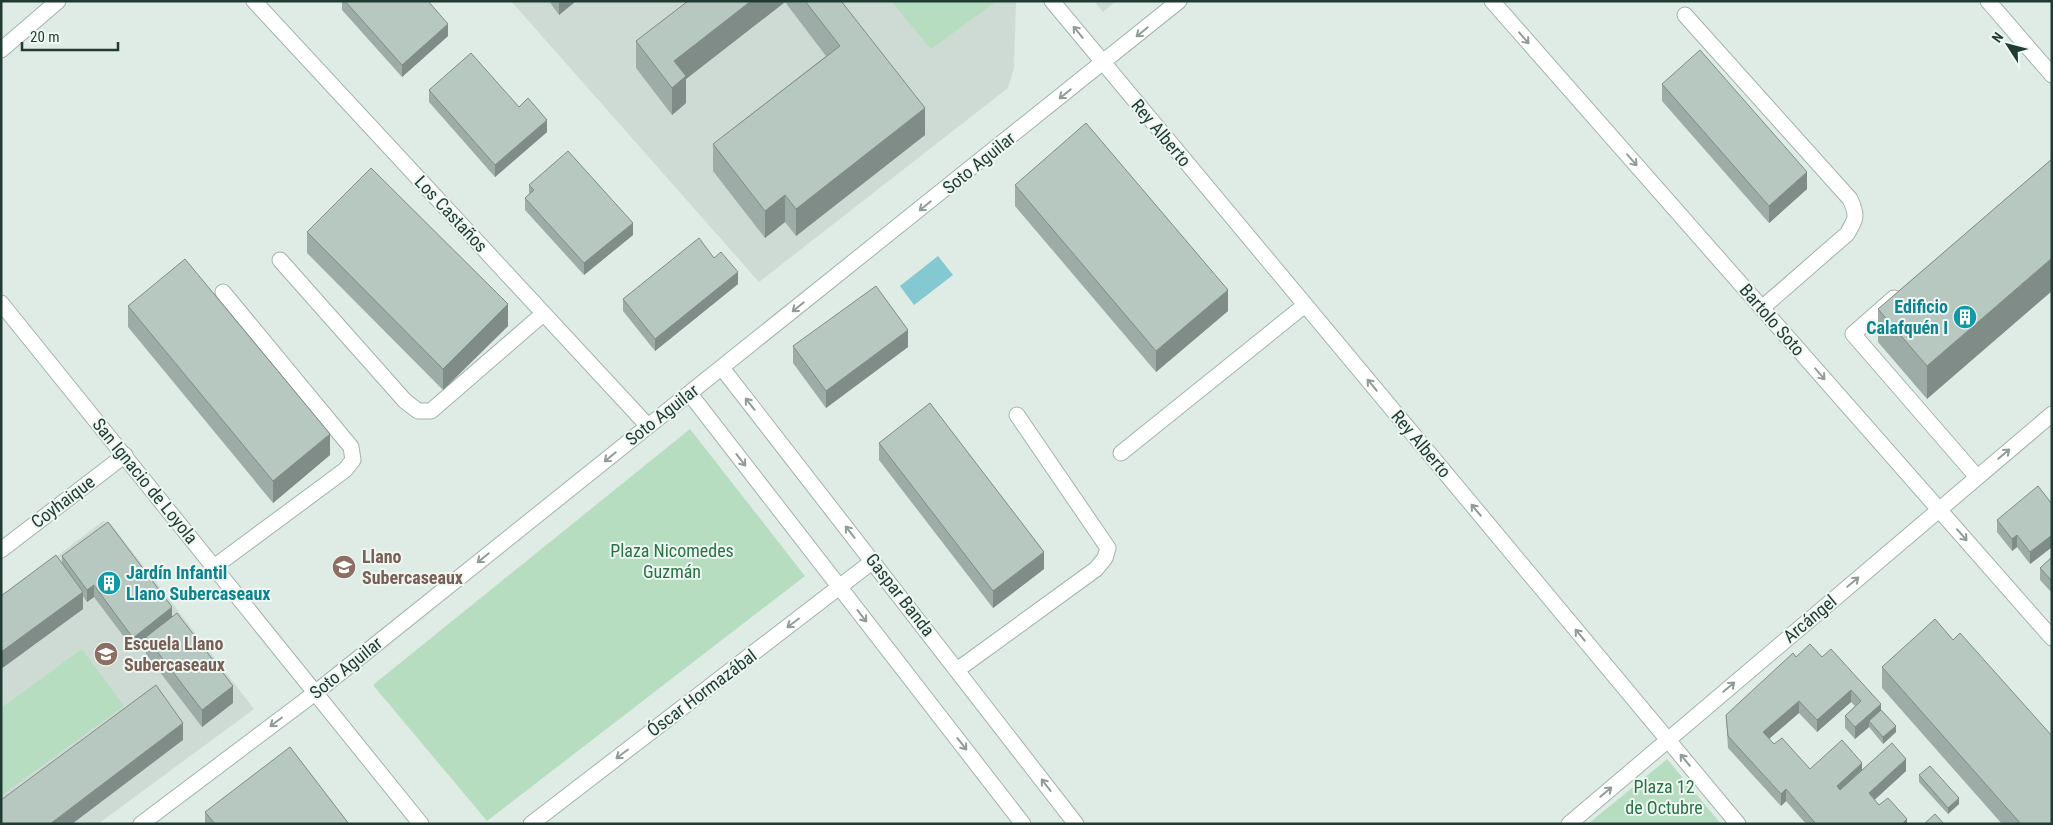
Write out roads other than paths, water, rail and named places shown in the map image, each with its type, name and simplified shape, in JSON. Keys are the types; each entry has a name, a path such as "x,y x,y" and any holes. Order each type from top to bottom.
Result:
{"street":[{"path":"1,50 58,1"},
{"name":"Los Castaños","path":"254,1 648,426"},
{"name":"Rey Alberto","path":"1052,1 1738,824"},
{"name":"Soto Aguilar","path":"141,824 315,693 1104,64 1180,1"},
{"name":"Bartolo Soto","path":"1492,1 2052,638"},
{"path":"1988,1 2052,74"},
{"path":"1686,15 1850,199 1856,211 1855,221 1847,234 1762,308"},
{"path":"280,260 405,401 418,411 431,412 543,314"},
{"path":"1903,290 1853,334 1978,477"},
{"path":"214,567 345,470 353,460 351,447 223,292"},
{"name":"San Ignacio de Loyola","path":"1,303 421,824"},
{"path":"1120,453 1305,305"},
{"name":"Gaspar Banda","path":"722,368 958,670 1069,821"},
{"path":"690,394 1023,824"},
{"name":"Arcángel","path":"1568,824 2052,414"},
{"path":"958,670 1096,569 1105,558 1108,548 1017,415"},
{"name":"Coyhaique","path":"1,550 125,455"},
{"name":"Óscar Hormazábal","path":"531,824 873,561"}],"water":[{"path":"938,256 953,275 914,305 900,286"}],"place":[{"name":"Edificio Calafquén I","path":"1965,317"},
{"name":"Llano Subercaseaux","path":"344,567"},
{"name":"Jardín Infantil Llano Subercaseaux","path":"109,583"},
{"name":"Escuela Llano Subercaseaux","path":"106,654"}],"park label":[{"name":"Plaza Nicomedes Guzmán","path":"672,561"},
{"name":"Plaza 12 de Octubre","path":"1664,798"}]}
